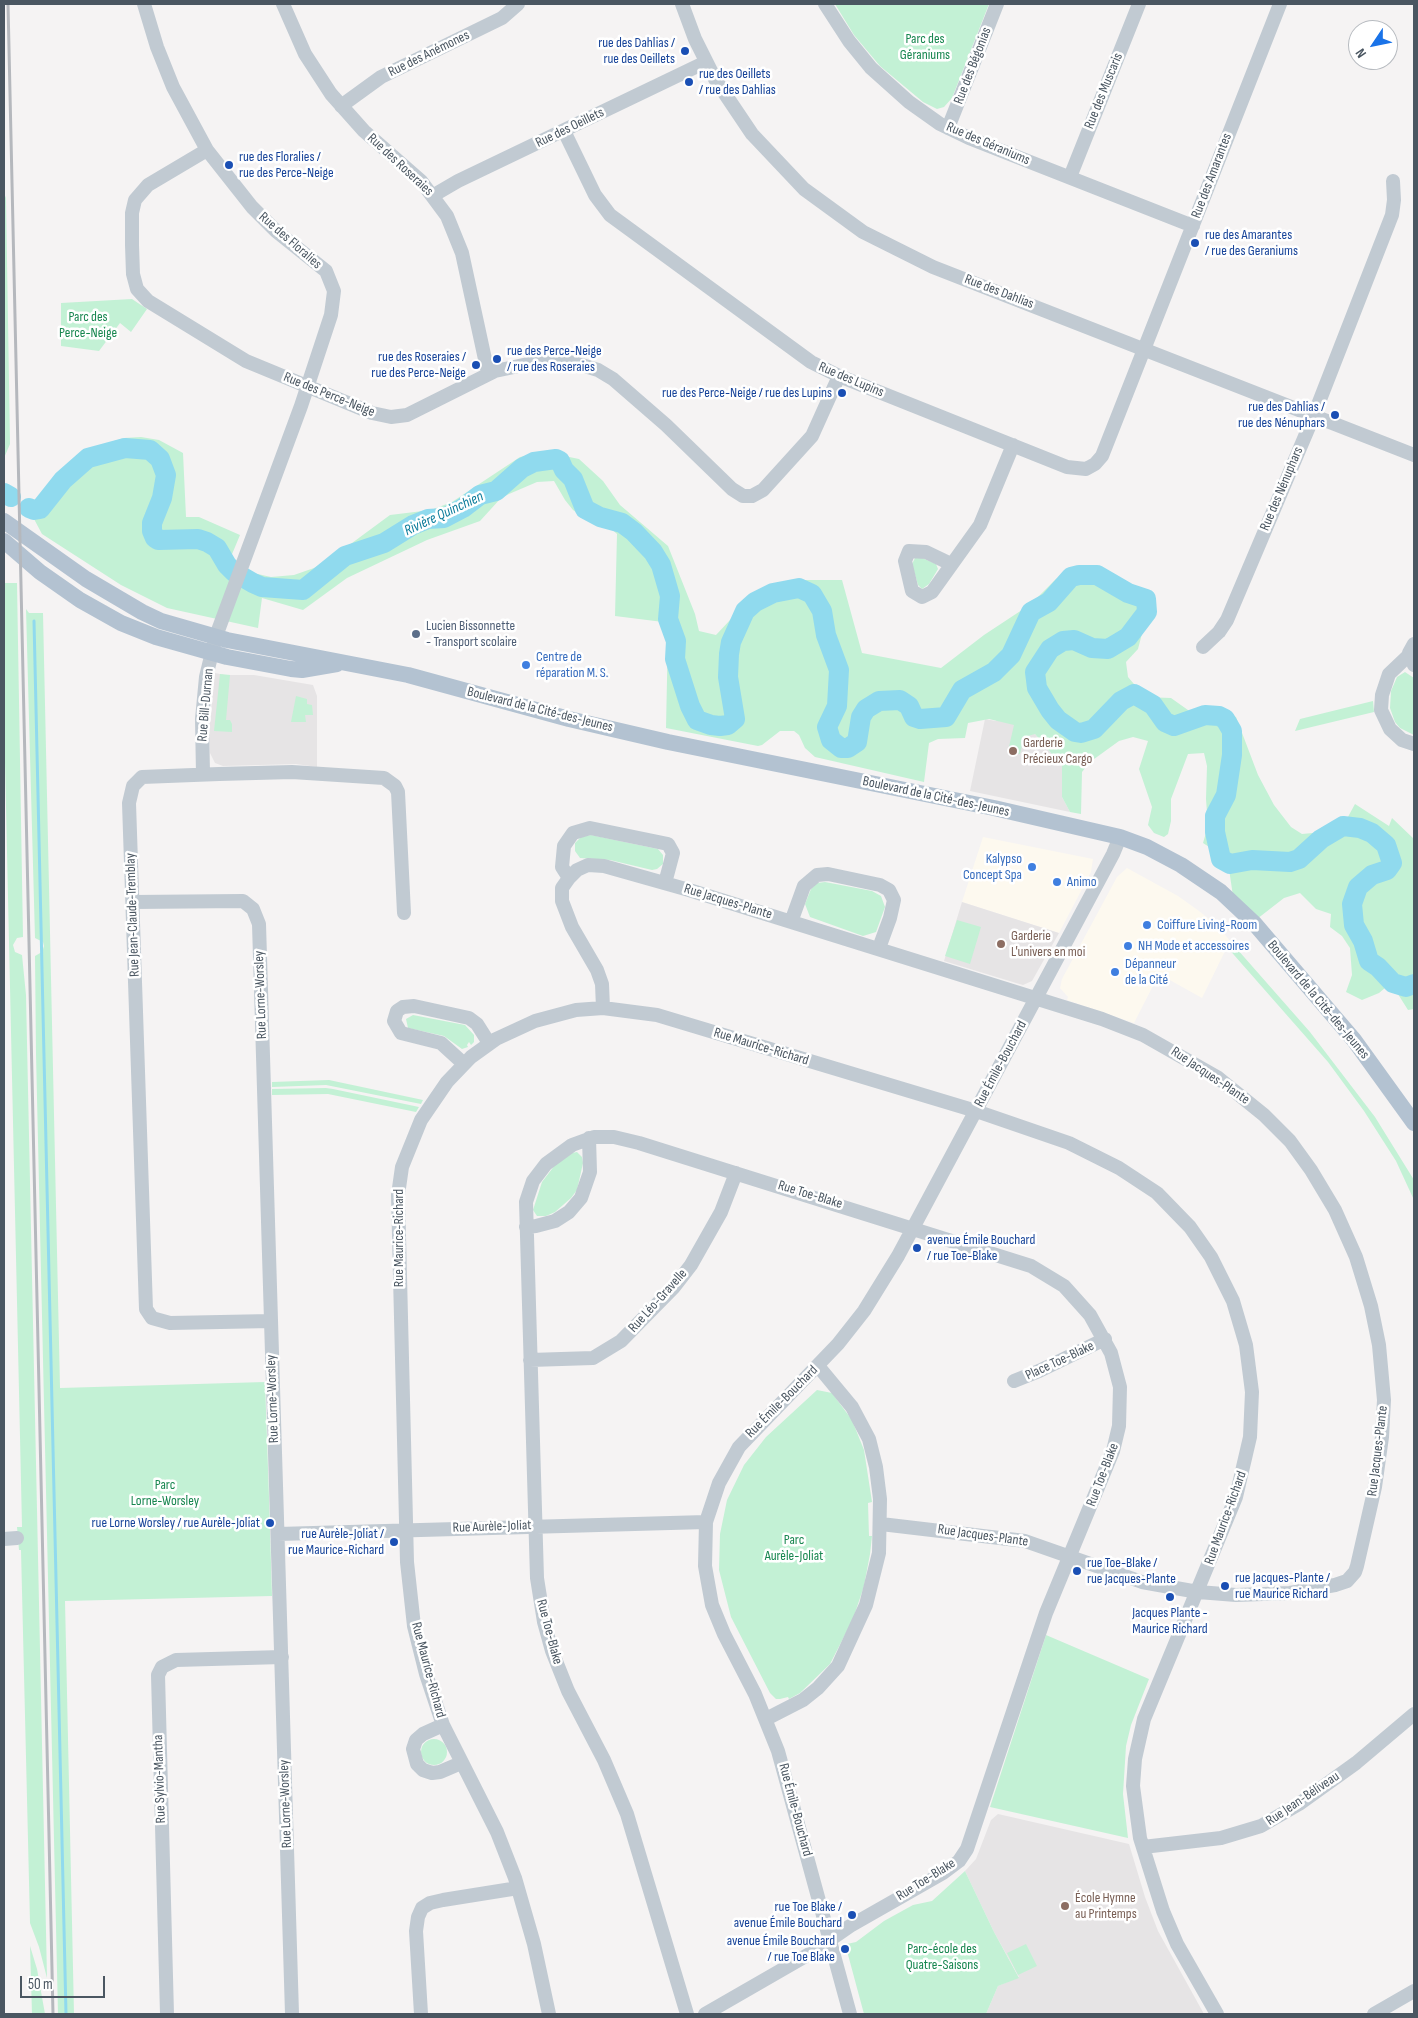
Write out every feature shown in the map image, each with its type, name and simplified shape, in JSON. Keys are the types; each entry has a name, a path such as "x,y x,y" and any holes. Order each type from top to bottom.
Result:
{"main road":[{"name":"Boulevard de la Cité-des-Jeunes","path":"4,521 82,576 137,610 162,620 244,644 308,654 408,675 568,719 668,742 994,808 1120,837 1181,865 1221,892 1254,922 1354,1040 1414,1124"},
{"name":"Boulevard de la Cité-des-Jeunes","path":"4,541 54,582 116,620 156,637 212,653 302,670 344,663"}],"street":[{"name":"Rue des Floralies","path":"144,4 157,47 173,87 207,150 252,207 281,235 322,268 332,282 334,291 333,306 284,456 232,589 216,636"},
{"name":"Rue des Roseraies","path":"283,4 305,54 341,106 364,132 421,181 447,216 459,243 488,373"},
{"name":"Rue des Anémones","path":"341,106 381,77 502,18 518,4"},
{"name":"Rue des Dahlias","path":"682,4 706,62 742,120 774,160 812,195 863,232 933,267 1414,455"},
{"name":"Rue des Géraniums","path":"825,4 848,41 878,76 920,111 948,128 1192,226"},
{"name":"Rue des Bégonias","path":"948,128 997,4"},
{"name":"Rue des Muscaris","path":"1070,177 1139,4"},
{"name":"Rue des Amarantes","path":"1144,349 1280,4"},
{"name":"Rue des Oeillets","path":"434,196 458,181 706,62"},
{"name":"Rue des Lupins","path":"564,131 595,195 610,215 803,357 839,376 1075,469 1086,470 1102,456 1144,349"},
{"name":"Rue des Perce-Neige","path":"207,150 148,185 135,200 132,213 132,246 133,274 137,289 148,301 237,356 372,413 397,417 412,413 488,373 553,360 583,365 604,372 666,426 732,489 748,496 756,495 763,490 806,443 820,421 839,376"},
{"name":"Rue des Nénuphars","path":"1203,648 1219,632 1227,620 1314,415 1392,215 1394,200 1393,181"},
{"path":"951,564 984,519 1013,445"},
{"name":"Rue Bill-Durnan","path":"203,774 202,719 206,677 216,636"},
{"path":"1412,655 1389,674 1381,703 1383,717 1390,729 1402,740 1414,744"},
{"name":"Rue Jean-Claude-Tremblay","path":"272,1321 170,1323 152,1318 146,1309 129,803 133,786 142,777 292,772 378,777 390,781 398,792 404,912"},
{"name":"Rue Jacques-Plante","path":"665,882 673,853 668,844 590,828 573,833 564,846 562,867 569,878 582,867 598,865 665,882 1102,1019 1161,1044 1217,1077 1258,1109 1290,1142 1327,1196 1350,1241 1368,1292 1381,1363 1383,1422 1375,1487 1355,1572 1342,1584 1303,1591 1251,1595 1198,1592 1142,1582 1035,1544 1014,1539 881,1524"},
{"name":"Rue Émile-Bouchard","path":"850,2014 789,1787 766,1719 719,1624 712,1605 705,1566 706,1522 719,1482 739,1447 755,1428 818,1366 864,1311 898,1256 1120,837"},
{"name":"Rue Jacques-Plante","path":"791,922 804,886 817,875 828,874 880,885 889,890 894,900 890,918 879,948"},
{"path":"569,878 561,894 564,909 597,970 602,984 603,1008"},
{"name":"Rue Lorne-Worsley","path":"133,902 238,900 251,906 258,918 292,2014"},
{"path":"464,1064 441,1043 401,1033 394,1021 397,1012 404,1007 414,1006 469,1018 477,1024 489,1043"},
{"name":"Rue Maurice-Richard","path":"549,2014 534,1944 518,1888 497,1832 443,1725 426,1674 414,1626 408,1576 406,1530 398,1195 402,1167 415,1131 434,1099 464,1064 489,1043 544,1018 576,1010 603,1008 657,1015 976,1111 1068,1143 1104,1160 1145,1184 1169,1204 1190,1228 1211,1257 1227,1287 1240,1322 1248,1360 1252,1406 1250,1437 1236,1497 1150,1704 1138,1745 1133,1795 1143,1847 1171,1931 1217,2014"},
{"path":"526,1227 555,1221 569,1212 581,1198 590,1172 589,1138"},
{"name":"Rue Toe-Blake","path":"687,2014 627,1814 604,1760 563,1679 552,1651 540,1600 534,1526 526,1202 539,1172 563,1150 589,1138 625,1139 1016,1260 1045,1273 1064,1286 1078,1300 1105,1339 1118,1375 1120,1426 1108,1466 1069,1556 1038,1636 968,1849 959,1861 943,1873 705,2014"},
{"name":"Rue Léo-Gravelle","path":"530,1360 593,1358 622,1342 674,1287 694,1259 718,1220 736,1173"},
{"name":"Place Toe-Blake","path":"1014,1381 1040,1371 1105,1339"},
{"path":"766,1719 794,1706 818,1688 844,1656 864,1612 874,1580 881,1524 877,1472 866,1430 844,1395 818,1366"},
{"name":"Rue Aurèle-Joliat","path":"278,1534 706,1522"},
{"name":"Rue Sylvio-Mantha","path":"167,2014 158,1675 162,1667 176,1660 282,1657"},
{"name":"Rue Jean-Béliveau","path":"1143,1847 1221,1838 1262,1826 1299,1804 1351,1766 1414,1714"},
{"path":"443,1725 423,1734 416,1740 413,1749 417,1764 423,1770 432,1773 440,1772 461,1763"},
{"path":"421,2014 416,1944 417,1923 420,1912 425,1906 436,1902 518,1888"},
{"path":"1374,2014 1414,1991"}],"shaded area":[{"path":"215,673 254,675 313,685 317,696 317,767 296,764 223,766 215,763 210,753 209,730"},
{"name":"Garderie Précieux Cargo","path":"1001,701 1035,734 1062,766 1062,797 1070,812 970,791 985,719 996,721"},
{"path":"983,837 1093,859 1091,872 1059,933 962,902"},
{"path":"1127,868 1178,896 1219,927 1230,941 1202,998 1159,974 1134,1023 1067,1000 1068,997 1060,988 1062,979 1117,877"},
{"name":"Garderie L'univers en moi","path":"962,902 1059,933 1032,981 1023,985 944,961"},
{"name":"École Hymne au Printemps","path":"998,1814 1129,1844 1145,1897 1158,1931 1204,2014 986,2014 998,1986 1019,1977 994,1932 965,1871 976,1859 991,1820"}],"green space":[{"name":"Parc des Géraniums","path":"835,4 989,4 952,98 944,107 937,109 923,102 880,66 854,35"},
{"path":"4,193 6,198 10,444 4,458"},
{"name":"Parc des Perce-Neige","path":"132,299 147,309 131,332 120,323 99,351 61,346 61,303"},
{"path":"141,437 159,440 183,453 186,517 199,517 240,535 230,559 231,568 271,577 294,575 314,568 333,557 390,515 431,510 452,502 520,457 545,452 579,459 603,481 620,505 668,546 695,614 699,631 716,635 746,603 768,587 794,580 842,580 862,653 941,668 984,635 1031,604 1056,579 1076,568 1092,565 1106,570 1120,581 1146,595 1153,607 1153,613 1144,626 1138,649 1126,662 1128,677 1145,697 1171,698 1195,715 1205,715 1217,710 1236,717 1258,775 1274,805 1291,827 1302,834 1323,832 1343,826 1355,804 1389,826 1392,818 1414,839 1414,1009 1408,1010 1391,983 1379,993 1362,1000 1346,992 1352,975 1350,948 1342,936 1330,927 1331,914 1316,909 1300,893 1284,898 1257,919 1233,896 1229,869 1217,852 1203,843 1208,826 1206,799 1207,766 1204,753 1188,754 1171,799 1171,821 1168,834 1164,837 1154,833 1148,825 1152,807 1139,769 1148,741 1133,737 1119,741 1090,762 1082,772 1081,814 1070,812 1062,797 1062,766 1035,734 1024,737 1020,754 1008,751 1014,725 989,719 968,723 965,738 938,739 929,743 924,782 815,757 805,748 799,735 794,731 780,731 758,746 666,728 668,631 663,622 615,616 617,534 608,526 587,520 573,510 554,481 537,482 501,498 480,521 427,540 347,578 303,610 262,598 258,628 167,608 121,585 42,534 34,519 43,492 71,464 92,448 124,438"},
{"path":"920,557 936,564 938,569 929,584 922,589 918,585 912,564 915,558"},
{"path":"4,583 17,583 23,937 17,938 13,945 15,952 22,955 26,995 47,1978 39,1947 30,1923 21,1550 19,1550 17,1527 22,1527 4,717"},
{"name":"Parc Lorne-Worsley","path":"26,609 29,613 43,613 60,1388 265,1382 269,1497 272,1596 65,1601 74,2014 58,2014 36,1054 35,956 42,952 44,946 43,942 35,938"},
{"path":"1405,672 1414,678 1414,735 1400,728 1395,722 1390,708 1391,691 1397,677"},
{"path":"220,674 230,675 226,720 230,720 232,724 232,732 214,731"},
{"path":"296,696 307,699 307,704 312,705 313,715 305,715 306,722 291,722"},
{"path":"1373,701 1374,712 1295,731 1300,719"},
{"path":"591,835 658,849 663,855 663,864 657,869 652,870 610,860 580,858 575,851 575,843 581,837"},
{"path":"825,882 872,891 881,896 885,907 876,932 863,936 810,917 805,904 811,889 817,883"},
{"path":"957,920 981,927 970,964 945,956"},
{"path":"1230,941 1310,1032 1375,1117 1414,1180 1414,1200 1396,1161 1364,1111 1328,1062 1227,947"},
{"path":"413,1015 465,1025 474,1035 474,1042 471,1045 469,1042 468,1047 462,1049 444,1036 408,1028 406,1019"},
{"path":"329,1080 423,1100 421,1104 326,1085 272,1087 272,1082"},
{"path":"326,1088 419,1107 416,1112 328,1094 272,1095 272,1089"},
{"path":"577,1152 582,1157 583,1163 577,1190 555,1212 546,1216 537,1216 533,1210 542,1182 555,1165 572,1153"},
{"name":"Parc Aurèle-Joliat","path":"817,1390 832,1393 852,1420 864,1450 872,1502 868,1503 869,1536 872,1536 870,1554 864,1586 853,1619 830,1664 800,1693 789,1699 788,1697 776,1699 770,1693 731,1617 719,1570 720,1534 727,1500 744,1465 766,1437"},
{"path":"1046,1635 1149,1679 1131,1725 1126,1746 1123,1794 1128,1838 990,1807"},
{"path":"434,1739 443,1743 447,1752 443,1761 434,1765 425,1761 421,1752 425,1743"},
{"name":"Parc-école des Quatre-Saisons","path":"965,1871 994,1932 1019,1978 998,1986 986,2014 864,2014 847,1951 847,1944 856,1942 884,1921 913,1905 932,1901"},
{"path":"1026,1944 1037,1966 1018,1975 1007,1953"},
{"path":"30,1946 37,1969 45,2014 32,2014"}],"waterway":[{"name":"Rivière Quinchien","path":"29,508 34,510 40,509 63,480 88,458 125,448 150,450 160,459 166,475 162,498 152,523 152,531 155,538 158,540 198,539 207,542 217,548 227,565 234,572 253,583 262,587 303,590 345,556 384,543 413,525 428,519 444,518 463,508 480,495 496,491 522,468 534,462 556,459 560,461 564,470 573,479 585,509 600,517 622,523 634,532 653,552 661,565 670,596 668,619 676,641 675,659 690,706 697,720 720,726 728,725 735,719 728,677 729,654 731,642 745,611 755,602 773,593 799,588 812,594 822,611 826,635 839,670 837,706 827,727 831,740 841,748 848,748 857,742 861,717 866,709 879,701 900,700 909,706 914,717 920,719 946,717 962,690 994,672 1011,655 1031,612 1049,602 1071,577 1097,575 1128,593 1146,599 1147,612 1128,637 1108,649 1092,648 1074,640 1063,641 1050,649 1035,672 1037,688 1050,710 1058,720 1075,732 1081,733 1094,729 1121,701 1134,694 1153,705 1165,722 1174,726 1205,715 1219,716 1225,719 1232,731 1232,755 1226,795 1215,816 1215,832 1221,859 1230,864 1252,860 1290,862 1299,859 1321,839 1343,826 1360,828 1372,833 1386,845 1392,863 1387,870 1372,875 1358,887 1352,904 1354,925 1363,941 1369,961 1378,967 1393,983 1406,987 1414,984"},
{"name":"Rivière Quinchien","path":"4,493 11,497"},
{"path":"34,621 66,2014"}],"railway":[{"path":"8,4 53,2014"}],"place":[{"name":"rue des Dahlias / rue des Oeillets","path":"685,51"},
{"name":"rue des Oeillets / rue des Dahlias","path":"689,82"},
{"name":"rue des Floralies / rue des Perce-Neige","path":"229,165"},
{"name":"rue des Amarantes / rue des Geraniums","path":"1195,243"},
{"name":"rue des Perce-Neige / rue des Roseraies","path":"497,359"},
{"name":"rue des Roseraies / rue des Perce-Neige","path":"476,365"},
{"name":"rue des Perce-Neige / rue des Lupins","path":"842,393"},
{"name":"rue des Dahlias / rue des Nénuphars","path":"1335,415"},
{"name":"Lucien Bissonnette - Transport scolaire","path":"416,634"},
{"name":"Centre de réparation M. S.","path":"526,665"},
{"name":"Garderie Précieux Cargo","path":"1013,751"},
{"name":"Kalypso Concept Spa","path":"1032,867"},
{"name":"Animo","path":"1057,882"},
{"name":"Coiffure Living-Room","path":"1147,925"},
{"name":"Garderie L'univers en moi","path":"1001,944"},
{"name":"NH Mode et accessoires","path":"1128,946"},
{"name":"Dépanneur de la Cité","path":"1115,972"},
{"name":"avenue Émile Bouchard / rue Toe-Blake","path":"917,1248"},
{"name":"rue Lorne Worsley / rue Aurèle-Joliat","path":"270,1523"},
{"name":"rue Aurèle-Joliat / rue Maurice-Richard","path":"394,1542"},
{"name":"rue Toe-Blake / rue Jacques-Plante","path":"1077,1571"},
{"name":"rue Jacques-Plante / rue Maurice Richard","path":"1225,1586"},
{"name":"Jacques Plante - Maurice Richard","path":"1170,1597"},
{"name":"École Hymne au Printemps","path":"1065,1906"},
{"name":"rue Toe Blake / avenue Émile Bouchard","path":"852,1915"},
{"name":"avenue Émile Bouchard / rue Toe Blake","path":"845,1949"}]}
